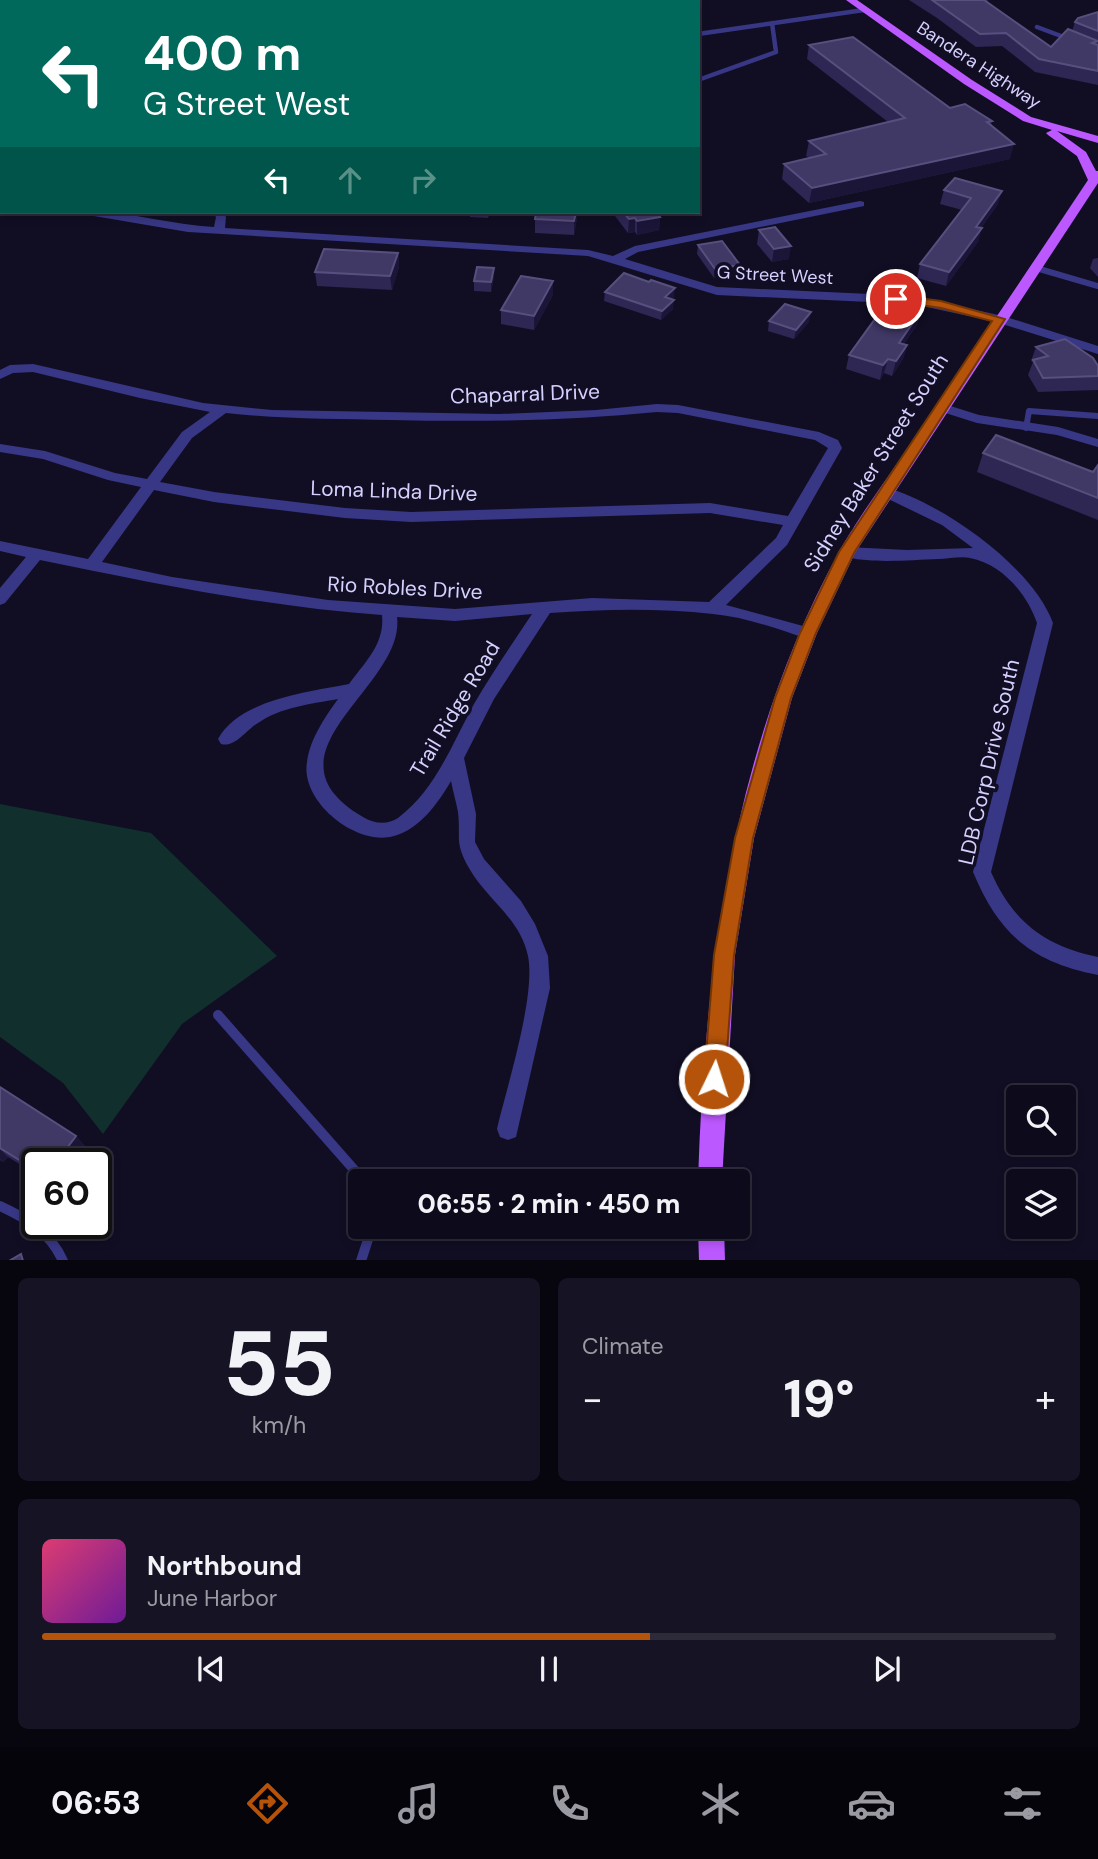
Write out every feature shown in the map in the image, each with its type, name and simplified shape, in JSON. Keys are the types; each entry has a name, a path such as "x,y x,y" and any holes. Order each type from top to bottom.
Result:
{"main road":[{"name":"Bandera Highway","path":"851,0 968,82 1037,124 1098,140"},
{"path":"1037,124 1098,130"},
{"path":"1037,124 1082,154 1095,174"},
{"name":"Sidney Baker Street South","path":"711,1169 724,955 744,838 783,698 808,633 847,552 999,319 1036,268 1095,174"},
{"path":"711,1239 712,1260"}],"street":[{"path":"616,259 635,249 860,204"},
{"name":"G Street West","path":"98,214 155,225 219,231 561,250 616,259 691,285 717,291 913,300 999,319 1098,350"},
{"path":"219,214 222,217 219,231"},
{"name":"Chaparral Drive","path":"5,372 33,368 141,394 223,409 272,414 499,418 596,414 657,408 678,409 827,439 835,448 793,522 766,558 713,608"},
{"path":"941,407 977,419 1058,432 1098,443"},
{"path":"91,566 187,435 223,409"},
{"name":"Loma Linda Drive","path":"0,448 45,455 113,477 258,504 398,516 710,508 793,522"},
{"name":"LDB Corp Drive South","path":"885,492 948,520 977,541 1000,565 1023,582 1035,597 1045,623 982,872 992,899 1009,922 1032,942 1058,956 1098,967"},
{"name":"Rio Robles Drive","path":"0,546 91,566 328,607 478,615 620,603 713,608 746,614 808,633"},
{"name":"LDB Corp Drive South","path":"847,552 907,555 972,553 1000,565"},
{"path":"0,599 36,555"},
{"name":"Trail Ridge Road","path":"389,612 390,637 383,652 324,737 316,758 315,776 324,794 342,813 362,826 391,831 416,813 456,760 482,706 545,608"},
{"path":"227,739 240,723 260,711 280,704 355,689"},
{"path":"456,760 467,814 466,842 477,865 514,907 528,930 538,956 540,988 508,1129"}],"lane":[{"path":"700,34 864,10"},
{"path":"700,79 776,52 772,23"},
{"path":"1037,27 1074,41"},
{"path":"1036,268 1098,286"},
{"path":"1026,428 1029,411 1098,416"},
{"path":"218,1015 353,1169"},
{"path":"0,1207 39,1225 54,1242 63,1260"},
{"path":"361,1260 368,1239"}],"green space":[{"path":"0,804 151,833 277,956 182,1024 103,1134 63,1083 0,1037"}],"building":[{"path":"932,0 984,0 1051,47 1068,29 1098,41 1092,43 1098,45 1098,71 1039,59 1006,33 980,34"},
{"path":"1098,12 1098,31 1075,22 1078,18"},
{"path":"853,37 950,108 965,104 992,121 987,122 1014,144 812,188 784,164 826,154 809,141 905,118 809,45"},
{"path":"955,178 1002,191 976,227 982,228 949,272 920,264 971,198 944,190"},
{"path":"536,214 576,214 574,221 535,219"},
{"path":"625,214 658,214 660,217 637,221 635,218 629,219"},
{"path":"775,227 791,246 774,249 759,230"},
{"path":"722,241 740,265 715,269 698,245"},
{"path":"324,249 398,253 390,276 315,272"},
{"path":"477,267 494,268 491,282 474,281"},
{"path":"624,273 675,288 665,297 674,300 662,311 605,292"},
{"path":"521,276 553,281 534,316 501,310"},
{"path":"888,301 921,311 899,343 907,345 896,361 888,359 883,365 849,355"},
{"path":"785,304 811,312 796,330 769,321"},
{"path":"1065,339 1093,358 1098,366 1098,376 1043,378 1033,360 1048,356 1036,347"},
{"path":"996,435 1093,472 1098,465 1098,498 983,453"},
{"path":"0,1087 76,1136 67,1148 21,1148 21,1161 0,1148"},
{"path":"21,1254 23,1260 11,1260"}],"route":[{"path":"714,1079 724,955 744,838 783,698 808,633 847,552 999,319 941,305 896,299"}]}
